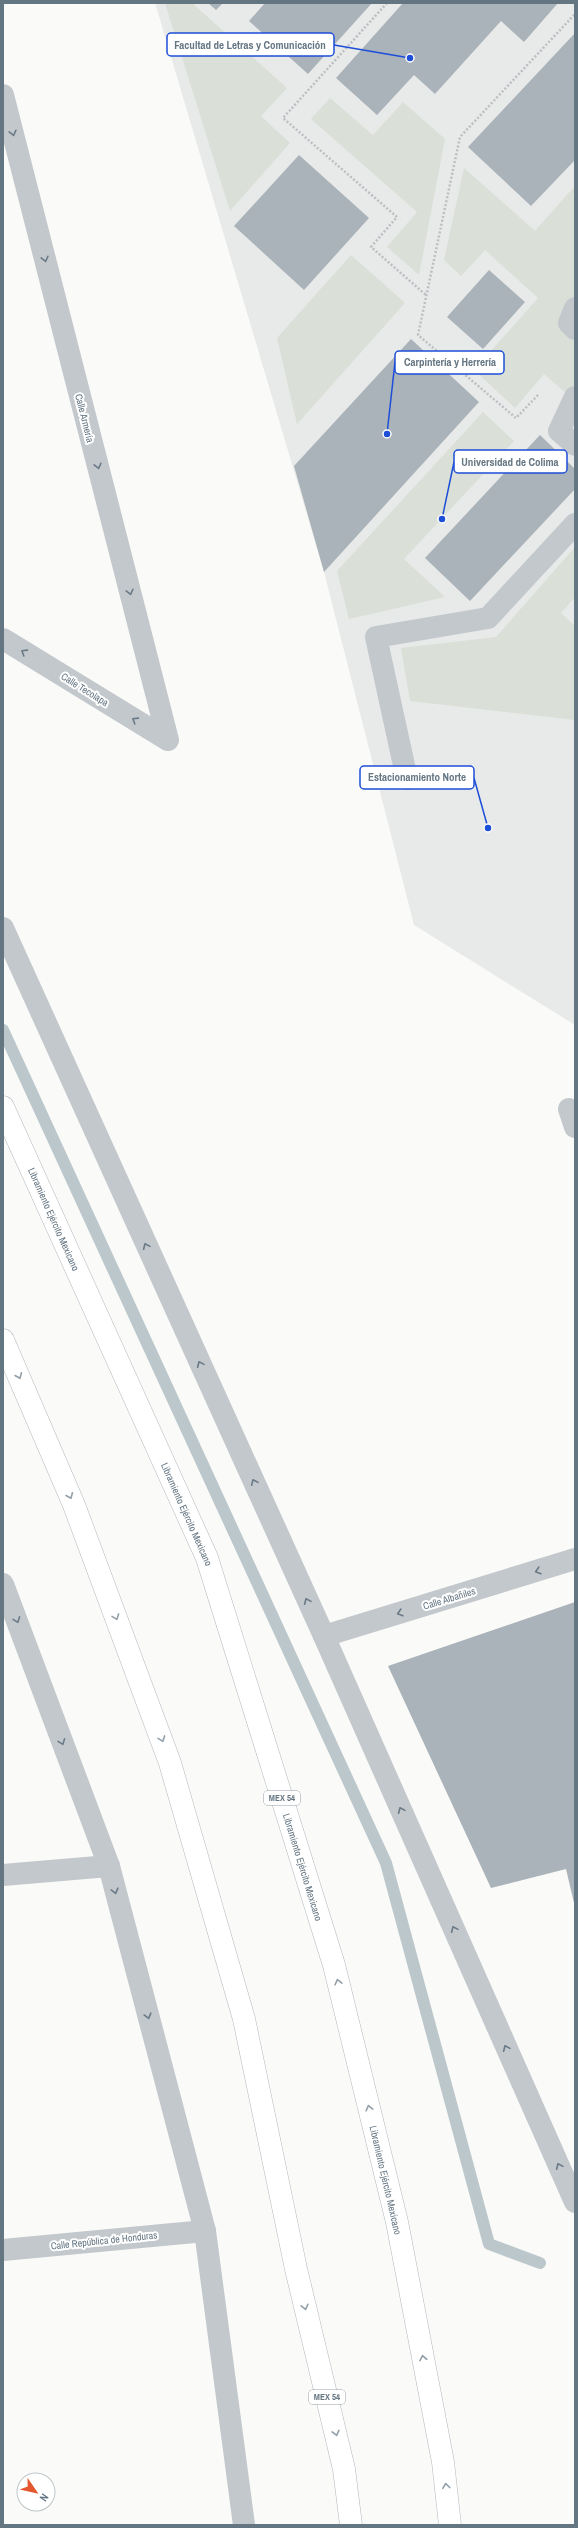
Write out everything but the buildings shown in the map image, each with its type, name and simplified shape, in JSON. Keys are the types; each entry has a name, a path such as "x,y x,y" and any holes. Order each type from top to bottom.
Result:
{"highway":[{"name":"Libramiento Ejército Mexicano","path":"3,1107 209,1565 336,1973 397,2222 442,2462 450,2525"},
{"name":"MEX 54","path":"3,1340 74,1505 170,1762 244,2019 296,2269 344,2469 351,2525"}],"street":[{"name":"Calle Armería","path":"3,95 168,740"},
{"path":"575,308 569,323 575,329"},
{"path":"572,404 559,431 575,445"},
{"path":"407,779 376,637 488,618 575,524"},
{"name":"Calle Tecolapa","path":"3,639 168,740"},
{"path":"3,928 324,1636 575,2202"},
{"name":"Calle Albañiles","path":"324,1636 575,1559"},
{"path":"3,1584 109,1866 204,2231 244,2525"},
{"path":"3,1875 109,1866"},
{"name":"Calle República de Honduras","path":"3,2250 204,2231"}],"path":[{"path":"387,3 283,118 397,217 371,247 426,295"},
{"path":"572,404 543,389 516,418 418,335 460,137 575,14"}],"shaded area":[{"path":"155,3 575,3 575,1025 414,925 324,572"},
{"path":"165,3 192,3 287,88 261,116 290,143 230,211"},
{"path":"330,98 373,135 403,102 445,139 419,275 387,247 417,212 311,119"},
{"path":"464,168 535,231 575,186 575,401 544,374 515,408 474,370 538,298 485,250 461,276 444,260"},
{"path":"351,255 405,303 297,424 277,338"},
{"path":"483,412 514,441 404,559 445,597 349,619 337,571"},
{"path":"575,547 575,597 561,613 575,626 575,720 410,701 401,648 496,637"}],"waterway":[{"path":"3,1030 386,1863 489,2244 540,2263"}],"place":[{"name":"Facultad de Letras y Comunicación","path":"410,58"},
{"name":"Carpintería y Herrería","path":"387,434"},
{"name":"Universidad de Colima","path":"442,519"},
{"name":"Estacionamiento Norte","path":"488,828"}]}
